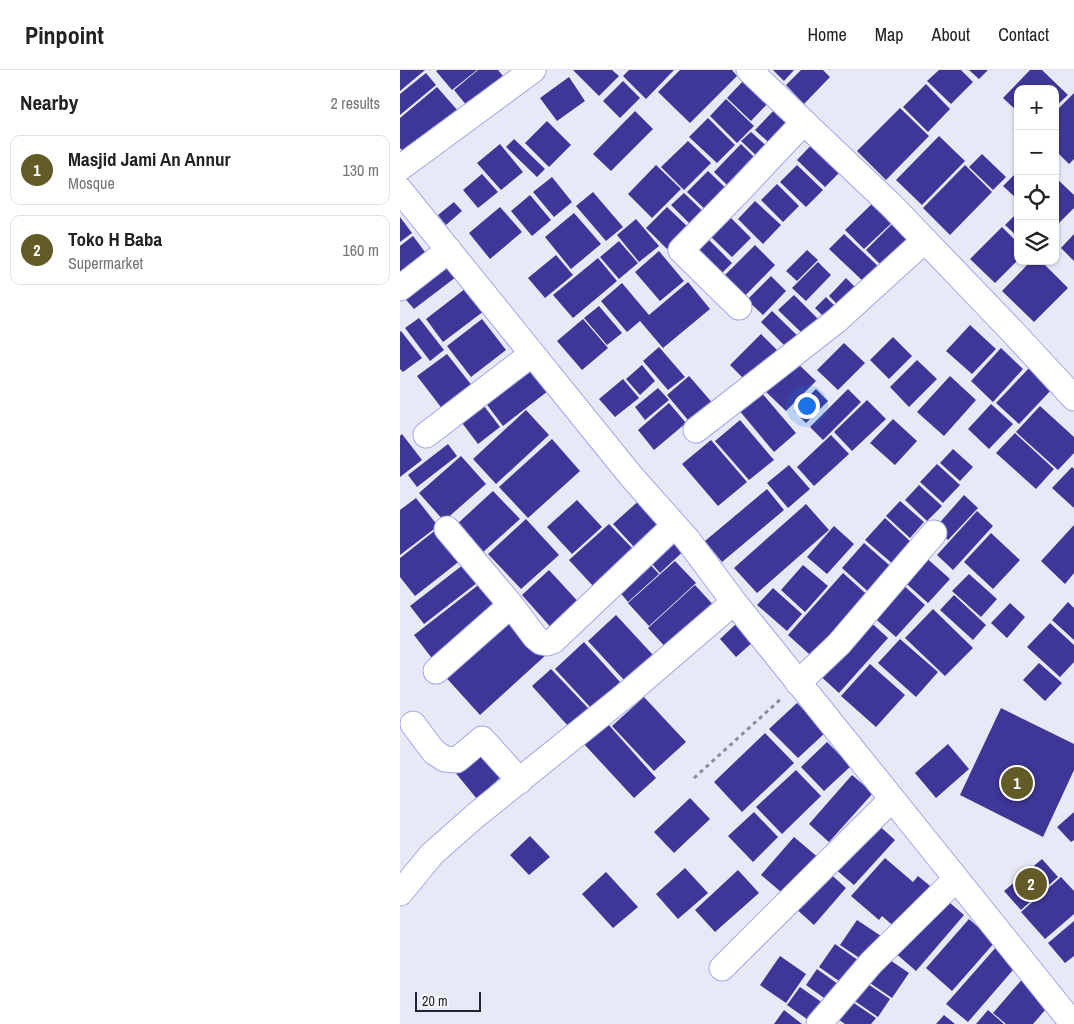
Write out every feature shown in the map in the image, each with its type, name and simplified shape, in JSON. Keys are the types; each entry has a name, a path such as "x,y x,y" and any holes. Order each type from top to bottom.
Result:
{"street":[{"path":"400,168 534,70"},
{"path":"749,70 892,206 1074,398"},
{"path":"739,307 681,250 804,122"},
{"path":"400,190 630,476 686,539 798,683 1073,1024"},
{"path":"696,430 843,315 925,240"},
{"path":"400,288 448,250"},
{"path":"426,435 532,354"},
{"path":"447,529 511,604 535,637 541,642 548,643 553,641 674,526"},
{"path":"798,683 839,644 934,533"},
{"path":"400,892 432,854 475,816 628,693 734,602"},
{"path":"436,671 511,604"},
{"path":"413,724 434,752 445,759 457,760 482,739 520,781"},
{"path":"722,968 892,799"},
{"path":"819,1024 871,963 956,879"}],"path":[{"path":"694,778 798,683"}],"building":[{"path":"400,70 425,70 400,91"},
{"path":"477,70 452,90 436,71"},
{"path":"478,70 498,70 508,82 472,112 454,90"},
{"path":"573,70 612,70 619,76 599,96"},
{"path":"629,70 674,70 646,99 623,76"},
{"path":"680,70 732,70 737,76 690,123 658,92"},
{"path":"773,70 794,70 784,81"},
{"path":"801,70 823,70 830,77 804,104 786,85"},
{"path":"939,70 961,70 973,82 951,104 927,81"},
{"path":"969,70 988,70 979,79"},
{"path":"1030,70 1042,70 1058,85 1016,85"},
{"path":"426,73 436,85 400,115 400,94"},
{"path":"569,77 585,101 557,121 540,98"},
{"path":"745,79 769,102 751,121 727,98"},
{"path":"623,81 640,98 620,118 603,101"},
{"path":"926,84 950,109 928,132 903,107"},
{"path":"1059,86 1068,95 1059,103"},
{"path":"437,87 459,112 407,156 400,148 400,118"},
{"path":"1014,87 1014,108 1003,98"},
{"path":"1074,93 1074,159 1069,164 1059,154 1059,108"},
{"path":"726,99 754,126 737,143 710,116"},
{"path":"779,105 800,125 776,149 755,130"},
{"path":"900,108 929,136 886,180 857,151"},
{"path":"635,111 653,129 611,171 593,154"},
{"path":"708,118 735,145 717,163 689,137"},
{"path":"547,121 571,145 549,167 525,143"},
{"path":"751,132 773,152 763,162 741,141"},
{"path":"939,136 965,161 922,205 896,180"},
{"path":"514,139 545,169 537,177 506,147"},
{"path":"817,139 845,167 825,187 797,160"},
{"path":"688,141 711,163 684,190 661,167"},
{"path":"500,144 523,172 501,190 477,163"},
{"path":"741,144 762,165 735,193 714,172"},
{"path":"982,154 1006,177 993,190 969,167"},
{"path":"656,165 681,189 652,218 628,194"},
{"path":"797,165 823,190 806,207 780,182"},
{"path":"965,165 992,192 950,235 923,208"},
{"path":"708,171 733,195 712,216 687,192"},
{"path":"482,174 498,192 478,208 463,190"},
{"path":"1014,175 1014,196 1003,186"},
{"path":"552,177 572,202 554,217 533,192"},
{"path":"1059,181 1074,195 1074,208 1059,223"},
{"path":"777,184 799,206 783,222 761,200"},
{"path":"593,192 623,227 606,241 576,206"},
{"path":"684,193 710,218 697,231 671,205"},
{"path":"530,195 551,220 532,236 511,211"},
{"path":"879,197 898,217 864,249 845,230"},
{"path":"755,201 781,225 763,244 738,219"},
{"path":"454,202 462,211 446,225 438,215"},
{"path":"500,207 522,232 490,259 469,233"},
{"path":"667,207 688,227 667,249 646,228"},
{"path":"574,213 601,244 571,269 545,237"},
{"path":"728,215 751,238 732,257 709,235"},
{"path":"1014,216 1014,233 1005,225"},
{"path":"400,217 412,233 400,242"},
{"path":"899,217 917,235 884,268 866,250"},
{"path":"636,219 659,246 639,262 617,235"},
{"path":"1002,227 1014,239 1014,264 995,283 970,259"},
{"path":"844,234 880,268 865,283 829,249"},
{"path":"1074,234 1074,261 1061,248"},
{"path":"413,236 431,260 400,283 400,246"},
{"path":"707,238 732,263 715,280 689,255"},
{"path":"619,241 638,263 619,279 600,257"},
{"path":"755,245 775,265 741,300 720,280"},
{"path":"807,250 818,260 797,281 786,271"},
{"path":"659,251 684,281 660,301 635,272"},
{"path":"556,255 573,275 545,298 528,278"},
{"path":"598,258 617,281 573,318 553,295"},
{"path":"449,259 460,274 414,309 402,295"},
{"path":"818,262 831,275 806,301 792,288"},
{"path":"1027,265 1045,265 1068,288 1034,322 1002,291"},
{"path":"771,276 786,291 763,315 747,300"},
{"path":"846,278 862,294 844,311 829,296"},
{"path":"688,282 710,309 663,348 640,321 627,332 601,301 622,283 649,315"},
{"path":"470,285 488,308 443,342 426,319"},
{"path":"794,295 819,320 804,335 778,310"},
{"path":"826,297 840,311 829,322 815,308"},
{"path":"599,306 622,333 607,345 584,318"},
{"path":"772,311 803,341 791,352 761,322"},
{"path":"419,318 444,350 430,361 405,328"},
{"path":"482,319 506,350 471,377 447,346"},
{"path":"583,319 608,348 582,370 557,341"},
{"path":"970,325 996,349 972,374 946,351"},
{"path":"401,331 422,358 403,372 400,369"},
{"path":"761,334 777,350 746,381 730,365"},
{"path":"893,337 912,356 889,379 870,360"},
{"path":"844,343 865,363 838,390 817,370"},
{"path":"659,347 685,377 668,390 643,361"},
{"path":"1001,348 1023,369 993,402 971,381"},
{"path":"447,354 477,392 447,415 417,376"},
{"path":"794,360 816,381 786,411 764,390"},
{"path":"917,360 937,379 909,407 890,387"},
{"path":"526,364 548,391 503,426 482,398"},
{"path":"642,365 655,381 640,395 626,379"},
{"path":"1031,366 1054,387 1019,424 996,403"},
{"path":"689,376 716,407 693,426 667,395"},
{"path":"950,376 976,400 944,436 917,412"},
{"path":"623,379 639,398 615,417 599,399"},
{"path":"658,388 669,400 645,420 635,407"},
{"path":"816,389 828,401 806,423 794,411"},
{"path":"848,389 861,402 823,440 810,427"},
{"path":"760,391 796,433 774,452 738,409"},
{"path":"478,398 500,427 478,444 456,415"},
{"path":"867,400 886,419 852,451 834,432"},
{"path":"669,403 686,423 654,450 638,430"},
{"path":"991,404 1013,424 989,449 968,429"},
{"path":"1040,406 1074,437 1074,453 1058,470 1016,432"},
{"path":"526,410 549,435 496,484 473,459"},
{"path":"893,419 917,441 895,465 870,443"},
{"path":"740,420 774,460 749,480 715,441"},
{"path":"1015,433 1054,469 1036,489 996,453"},
{"path":"402,434 422,460 400,477 400,436"},
{"path":"831,435 849,454 814,486 797,467"},
{"path":"552,439 580,471 528,518 499,487"},
{"path":"711,440 747,482 718,506 682,464"},
{"path":"448,444 457,456 417,487 408,475"},
{"path":"953,449 973,467 960,481 940,463"},
{"path":"461,456 486,484 444,521 419,493"},
{"path":"937,464 960,485 943,503 920,482"},
{"path":"789,465 810,489 788,508 767,483"},
{"path":"1072,467 1074,469 1074,508 1052,488"},
{"path":"919,485 942,506 927,521 905,500"},
{"path":"767,489 784,510 722,562 705,541"},
{"path":"493,491 520,519 482,553 456,525"},
{"path":"964,495 978,508 948,540 935,528"},
{"path":"643,497 664,520 634,547 613,524"},
{"path":"416,498 438,526 400,555 400,510"},
{"path":"577,500 602,527 572,554 547,527"},
{"path":"900,501 924,522 910,538 886,516"},
{"path":"806,504 829,530 757,593 734,568"},
{"path":"977,511 993,526 953,570 937,555"},
{"path":"885,518 913,544 894,565 865,540"},
{"path":"526,519 559,555 521,589 488,554"},
{"path":"609,524 634,550 593,586 569,560"},
{"path":"1074,525 1074,573 1065,584 1041,561"},
{"path":"834,526 854,544 827,574 807,557"},
{"path":"437,529 461,560 415,596 400,577 400,558"},
{"path":"674,530 689,546 660,573 645,556"},
{"path":"991,533 1020,560 993,589 964,562"},
{"path":"864,543 896,571 873,596 842,568"},
{"path":"922,554 950,579 928,603 900,578"},
{"path":"644,558 659,574 628,602 614,585"},
{"path":"468,561 482,579 424,624 410,606"},
{"path":"675,561 696,583 649,626 628,603"},
{"path":"803,565 828,586 805,612 781,590"},
{"path":"549,570 583,607 555,632 522,595"},
{"path":"843,573 873,600 818,662 788,635"},
{"path":"969,574 997,599 981,617 952,591"},
{"path":"486,579 507,605 434,661 414,635"},
{"path":"899,581 925,605 896,637 870,614"},
{"path":"695,585 716,608 669,651 648,628"},
{"path":"773,588 802,614 787,631 757,605"},
{"path":"954,595 986,625 973,640 940,610"},
{"path":"1068,602 1074,608 1074,640 1052,620"},
{"path":"1010,603 1025,617 1007,638 991,623"},
{"path":"933,609 973,648 945,676 905,638"},
{"path":"509,612 547,654 480,715 442,673"},
{"path":"616,615 653,655 624,680 588,641"},
{"path":"865,617 888,638 839,693 816,672"},
{"path":"1050,623 1074,645 1074,662 1060,677 1027,647"},
{"path":"736,624 753,642 736,657 720,639"},
{"path":"900,639 938,672 916,697 878,663"},
{"path":"584,642 620,682 591,708 555,669"},
{"path":"1039,663 1062,683 1045,701 1023,680"},
{"path":"870,664 905,695 876,727 841,696"},
{"path":"551,669 589,709 569,727 532,686"},
{"path":"644,697 686,742 654,771 612,726"},
{"path":"797,703 826,732 798,758 769,729"},
{"path":"1001,708 1074,744 1074,770 1043,837 960,795"},
{"path":"607,723 656,778 634,798 584,744"},
{"path":"765,733 794,763 742,812 714,782"},
{"path":"827,742 851,766 824,791 801,767"},
{"path":"948,744 969,769 936,798 915,773"},
{"path":"482,746 505,773 477,799 454,771"},
{"path":"796,770 821,796 782,834 756,807"},
{"path":"852,775 873,793 829,842 809,824"},
{"path":"690,798 710,819 674,853 654,832"},
{"path":"754,812 778,837 753,862 728,836"},
{"path":"1074,812 1074,840 1071,842 1057,827"},
{"path":"874,821 895,840 854,885 834,868"},
{"path":"530,836 550,857 529,875 510,855"},
{"path":"794,837 820,859 787,897 761,875"},
{"path":"885,858 913,882 918,876 935,890 899,931 882,916 879,920 851,896"},
{"path":"1042,859 1058,877 1021,910 1004,891"},
{"path":"685,868 708,893 678,919 656,894"},
{"path":"738,870 759,893 715,932 695,910"},
{"path":"826,870 846,888 814,925 794,907"},
{"path":"606,872 638,907 613,928 582,894"},
{"path":"1061,877 1074,891 1074,914 1045,939 1021,912"},
{"path":"942,896 964,915 916,971 893,951"},
{"path":"969,919 995,942 952,991 926,968"},
{"path":"857,920 884,938 867,963 840,945"},
{"path":"1074,921 1074,956 1065,963 1048,943"},
{"path":"835,944 865,965 849,988 819,967"},
{"path":"998,945 1019,963 968,1022 946,1004"},
{"path":"881,954 909,973 892,998 864,979"},
{"path":"780,956 806,974 786,1003 760,985"},
{"path":"817,969 845,989 834,1005 806,985"},
{"path":"1025,976 1053,1001 1033,1024 1006,1024 993,1013"},
{"path":"862,980 890,999 878,1017 849,997"},
{"path":"800,987 830,1008 814,1024 787,1005"},
{"path":"848,999 876,1018 871,1024 845,1024 835,1017"},
{"path":"784,1010 802,1024 774,1024"},
{"path":"988,1010 1004,1024 976,1024"},
{"path":"944,1015 955,1024 936,1024"}],"place":[{"name":"Masjid Jami An Annur","path":"1017,783"},
{"name":"Toko H Baba","path":"1031,884"}]}
